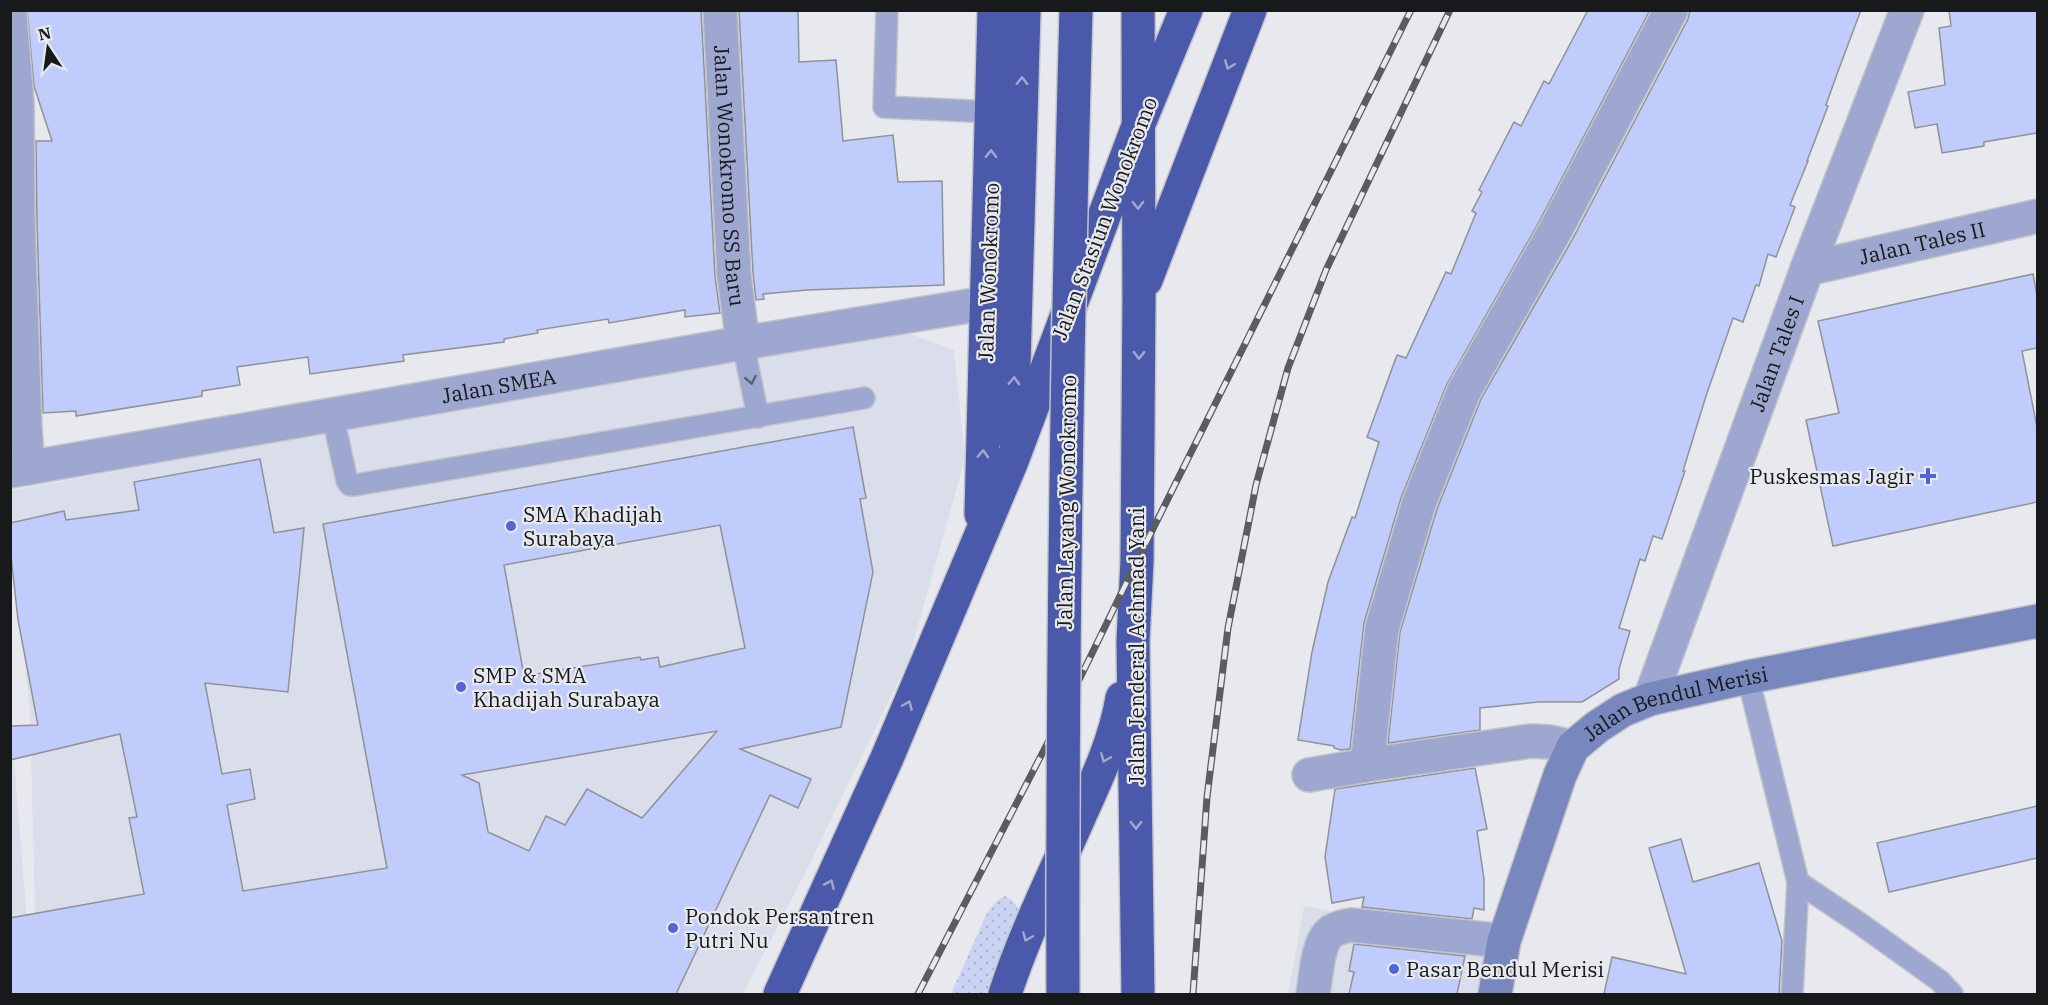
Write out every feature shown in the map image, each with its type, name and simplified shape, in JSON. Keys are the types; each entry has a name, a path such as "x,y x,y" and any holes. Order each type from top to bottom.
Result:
{"highway":[{"name":"Jalan Wonokromo","path":"981,534 994,10"},
{"name":"Jalan Wonokromo","path":"1012,461 1024,10"},
{"name":"Jalan Layang Wonokromo","path":"1062,994 1067,401 1076,10"},
{"path":"1138,10 1139,297"},
{"name":"Jalan Stasiun Wonokromo","path":"1012,461 1138,126 1186,10"},
{"path":"1139,297 1251,10"},
{"name":"Jalan Jenderal Achmad Yani","path":"1138,994 1134,641 1137,561 1139,297"},
{"path":"780,994 886,758 1012,461"},
{"path":"1005,994 1027,937 1117,728 1134,641"}],"street":[{"name":"Jalan Wonokromo SS Baru","path":"720,10 734,275 743,343"},
{"path":"1367,765 1382,628 1419,503 1464,391 1555,231 1671,10"},
{"name":"Jalan Tales I","path":"1650,699 1807,269 1907,10"},
{"path":"10,18 17,103 25,428 19,469"},
{"name":"Jalan Tales II","path":"1807,269 2037,216"},
{"name":"Jalan SMEA","path":"19,469 335,426 743,343 987,303"},
{"name":"Jalan Bendul Merisi","path":"1495,994 1504,941 1560,775 1573,747 1597,727 1623,710 1650,699 1748,677 2037,621"},
{"path":"1309,775 1531,741 1573,747"},
{"path":"1313,994 1322,945 1332,931 1345,926 1361,925 1504,941"}],"lane":[{"path":"887,10 884,107 992,112"},
{"path":"743,343 758,417"},
{"path":"335,426 347,481 350,485 356,485 864,398"},
{"path":"1748,677 1798,882 1792,994"},
{"path":"1798,882 1940,981 1952,994"}],"shaded area":[{"name":"SMP & SMA Khadijah Surabaya","path":"899,330 954,350 965,458 908,662 743,994 37,994 30,711 11,538 10,491 704,362"},
{"path":"11,724 33,994 11,994"},
{"path":"1005,896 1015,903 1019,914 1003,994 951,994 987,913 997,901"},
{"name":"Pasar Bendul Merisi","path":"1304,906 1501,944 1490,994 1288,994"}],"building":[{"path":"27,10 701,10 715,276 720,313 685,317 685,310 609,323 608,319 537,330 538,333 504,339 504,342 403,355 404,361 310,374 308,357 237,367 240,385 202,391 202,396 76,416 76,411 43,413 36,141 52,141 34,86"},
{"path":"739,10 798,10 799,62 836,60 843,141 893,135 898,182 942,181 944,285 807,290 763,294 764,299 756,300"},
{"path":"1588,10 1650,10 1539,222 1447,384 1401,498 1364,623 1350,749 1341,750 1334,746 1298,740 1312,652 1328,582 1352,517 1355,518 1379,442 1367,437 1397,355 1406,358 1446,272 1451,274 1476,213 1472,211 1482,192 1479,190 1514,122 1521,126 1544,81 1549,84"},
{"path":"1690,10 1861,10 1808,161 1790,205 1795,207 1776,257 1768,254 1759,286 1756,285 1743,322 1733,318 1706,396 1683,471 1685,471 1662,539 1653,536 1645,561 1640,559 1619,628 1630,631 1619,669 1619,679 1582,702 1538,702 1480,708 1480,730 1388,743 1400,632 1437,509 1481,399 1572,240 1688,19"},
{"path":"1949,10 2037,10 2037,133 1984,142 1984,146 1942,153 1937,124 1915,128 1908,92 1945,85 1939,28 1951,26"},
{"path":"2033,274 2037,295 2037,348 2022,351 2037,427 2037,502 1833,546 1806,420 1839,413 1818,321"},
{"name":"SMP & SMA Khadijah Surabaya","path":"853,427 866,498 860,499 873,572 841,727 740,749 811,779 798,808 770,795 676,994 10,994 10,918 144,894 129,818 137,817 120,734 10,760 10,726 38,725 18,620 10,546 10,523 64,511 66,520 139,510 134,482 260,459 274,533 304,528 288,692 205,683 222,774 250,769 255,799 227,805 243,891 387,868 323,524","holes":["720,525 745,648 660,667 658,657 641,660 640,657 524,676 504,565","717,731 642,818 587,789 565,825 546,816 529,851 488,832 479,783 462,775"]},
{"path":"1475,768 1487,829 1477,831 1484,879 1484,910 1474,908 1472,919 1362,907 1364,897 1332,903 1325,857 1335,789"},
{"path":"2037,806 2037,858 1889,892 1877,843"},
{"path":"1681,839 1693,882 1759,863 1782,941 1779,994 1604,994 1612,957 1686,974 1649,848"},
{"path":"1354,944 1465,956 1457,994 1349,994 1354,972 1349,971"}],"railway":[{"path":"918,994 1060,719 1411,10"},
{"path":"1193,994 1207,797 1228,628 1256,485 1288,368 1326,270 1450,10"}],"place":[{"name":"Puskesmas Jagir","path":"1928,476"},
{"name":"SMA Khadijah Surabaya","path":"511,526"},
{"name":"SMP & SMA Khadijah Surabaya","path":"461,687"},
{"name":"Pondok Persantren Putri Nu","path":"673,928"},
{"name":"Pasar Bendul Merisi","path":"1394,969"}]}
